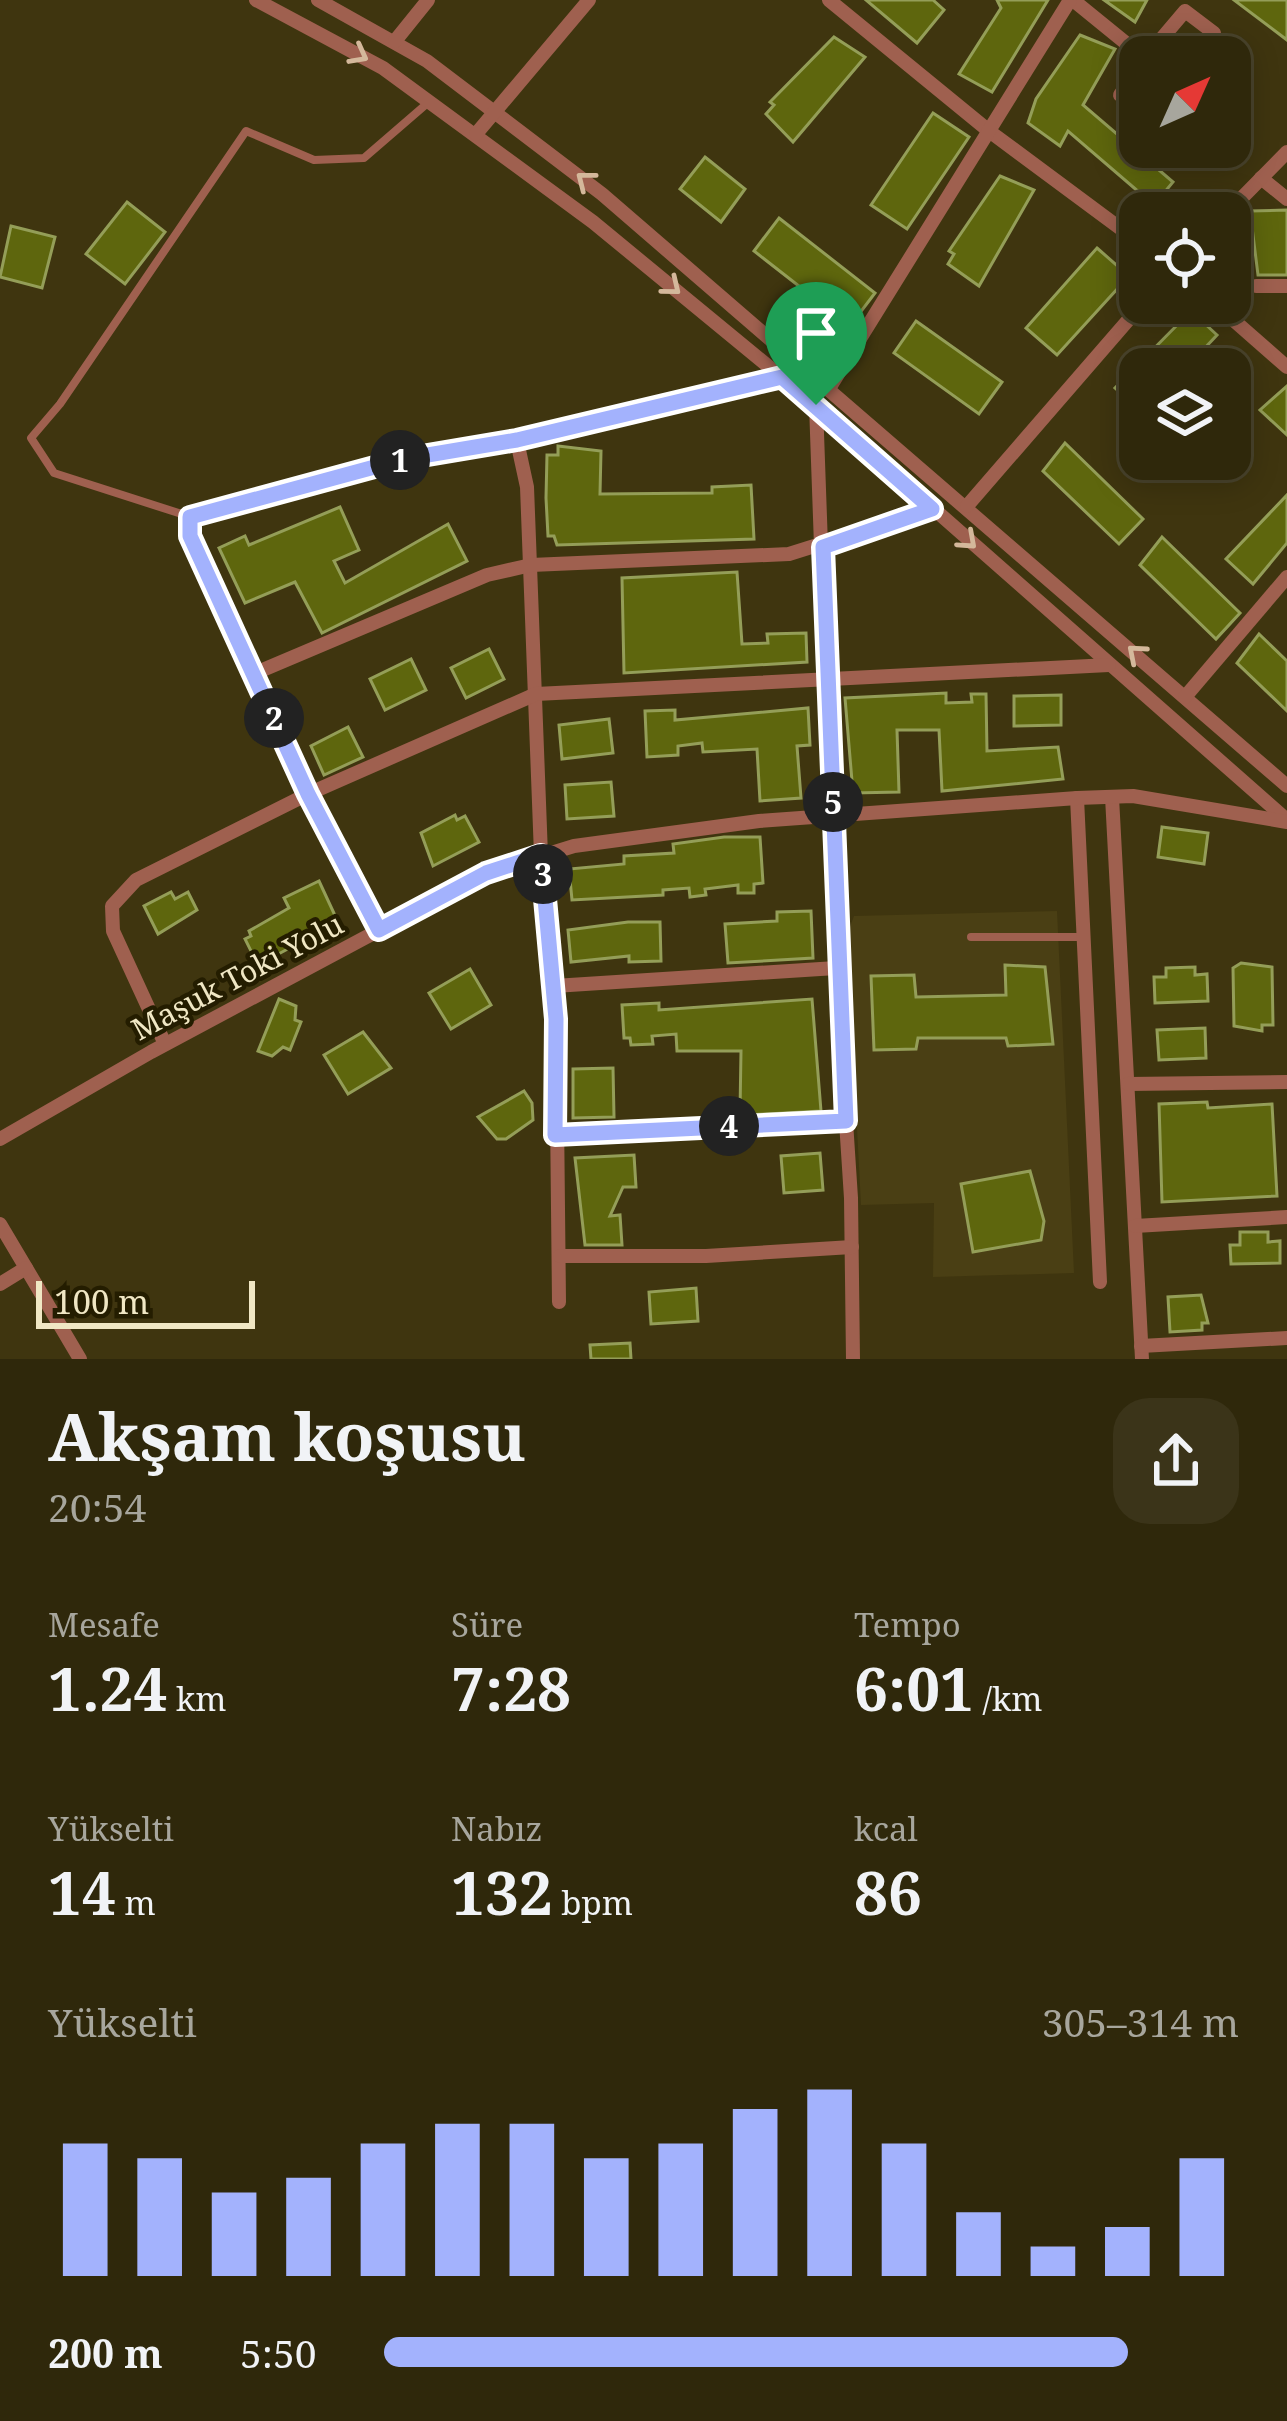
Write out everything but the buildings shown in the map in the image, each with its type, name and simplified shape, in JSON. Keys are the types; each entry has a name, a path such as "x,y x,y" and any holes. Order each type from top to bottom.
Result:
{"street":[{"path":"256,0 383,68 430,101 782,377 1287,821"},
{"path":"318,0 395,40 496,110 830,387 1287,786"},
{"path":"395,40 428,0"},
{"path":"476,134 589,0"},
{"path":"829,0 989,130 1119,227"},
{"path":"830,387 1071,0 1119,37"},
{"path":"1162,36 1185,10 1213,36"},
{"path":"1247,192 1287,152"},
{"path":"1261,178 1287,199"},
{"path":"1256,286 1287,286"},
{"path":"967,506 1125,324"},
{"path":"1238,324 1287,367"},
{"path":"379,930 308,794 190,536 190,517 404,459 517,440 782,377"},
{"path":"816,405 853,1359"},
{"path":"517,440 527,487 541,855 554,986 555,1233 560,1256 555,1282 559,1302"},
{"path":"254,674 487,575 531,565 789,554 932,509"},
{"path":"1185,697 1287,577"},
{"path":"165,1044 113,931 112,906 136,880 308,794 536,694 1109,665"},
{"path":"1112,797 1142,1352 1287,1338"},
{"path":"1077,798 1100,1282"},
{"name":"Maşuk Toki Yolu","path":"0,1139 165,1044 486,873 541,855 597,842 833,816 1077,798 1222,808 1287,821"},
{"path":"554,986 836,968"},
{"path":"1128,1084 1287,1082"},
{"path":"555,1135 846,1121"},
{"path":"1135,1226 1287,1217"},
{"path":"0,1224 80,1359"},
{"path":"560,1256 706,1256 852,1247"},
{"path":"0,1284 26,1268"}],"lane":[{"path":"190,517 54,473 31,438 60,404 246,131 314,160 364,158 430,101"},
{"path":"971,937 1086,937"}],"shaded area":[{"path":"1057,911 1074,1273 933,1277 934,1203 861,1205 847,935 854,916"}],"route":[{"path":"782,377 816,405 932,509 823,547 836,968 846,1121 555,1135 556,1019 541,855 486,873 379,930 308,794 190,536 190,517 404,459 517,440 782,377"}]}
